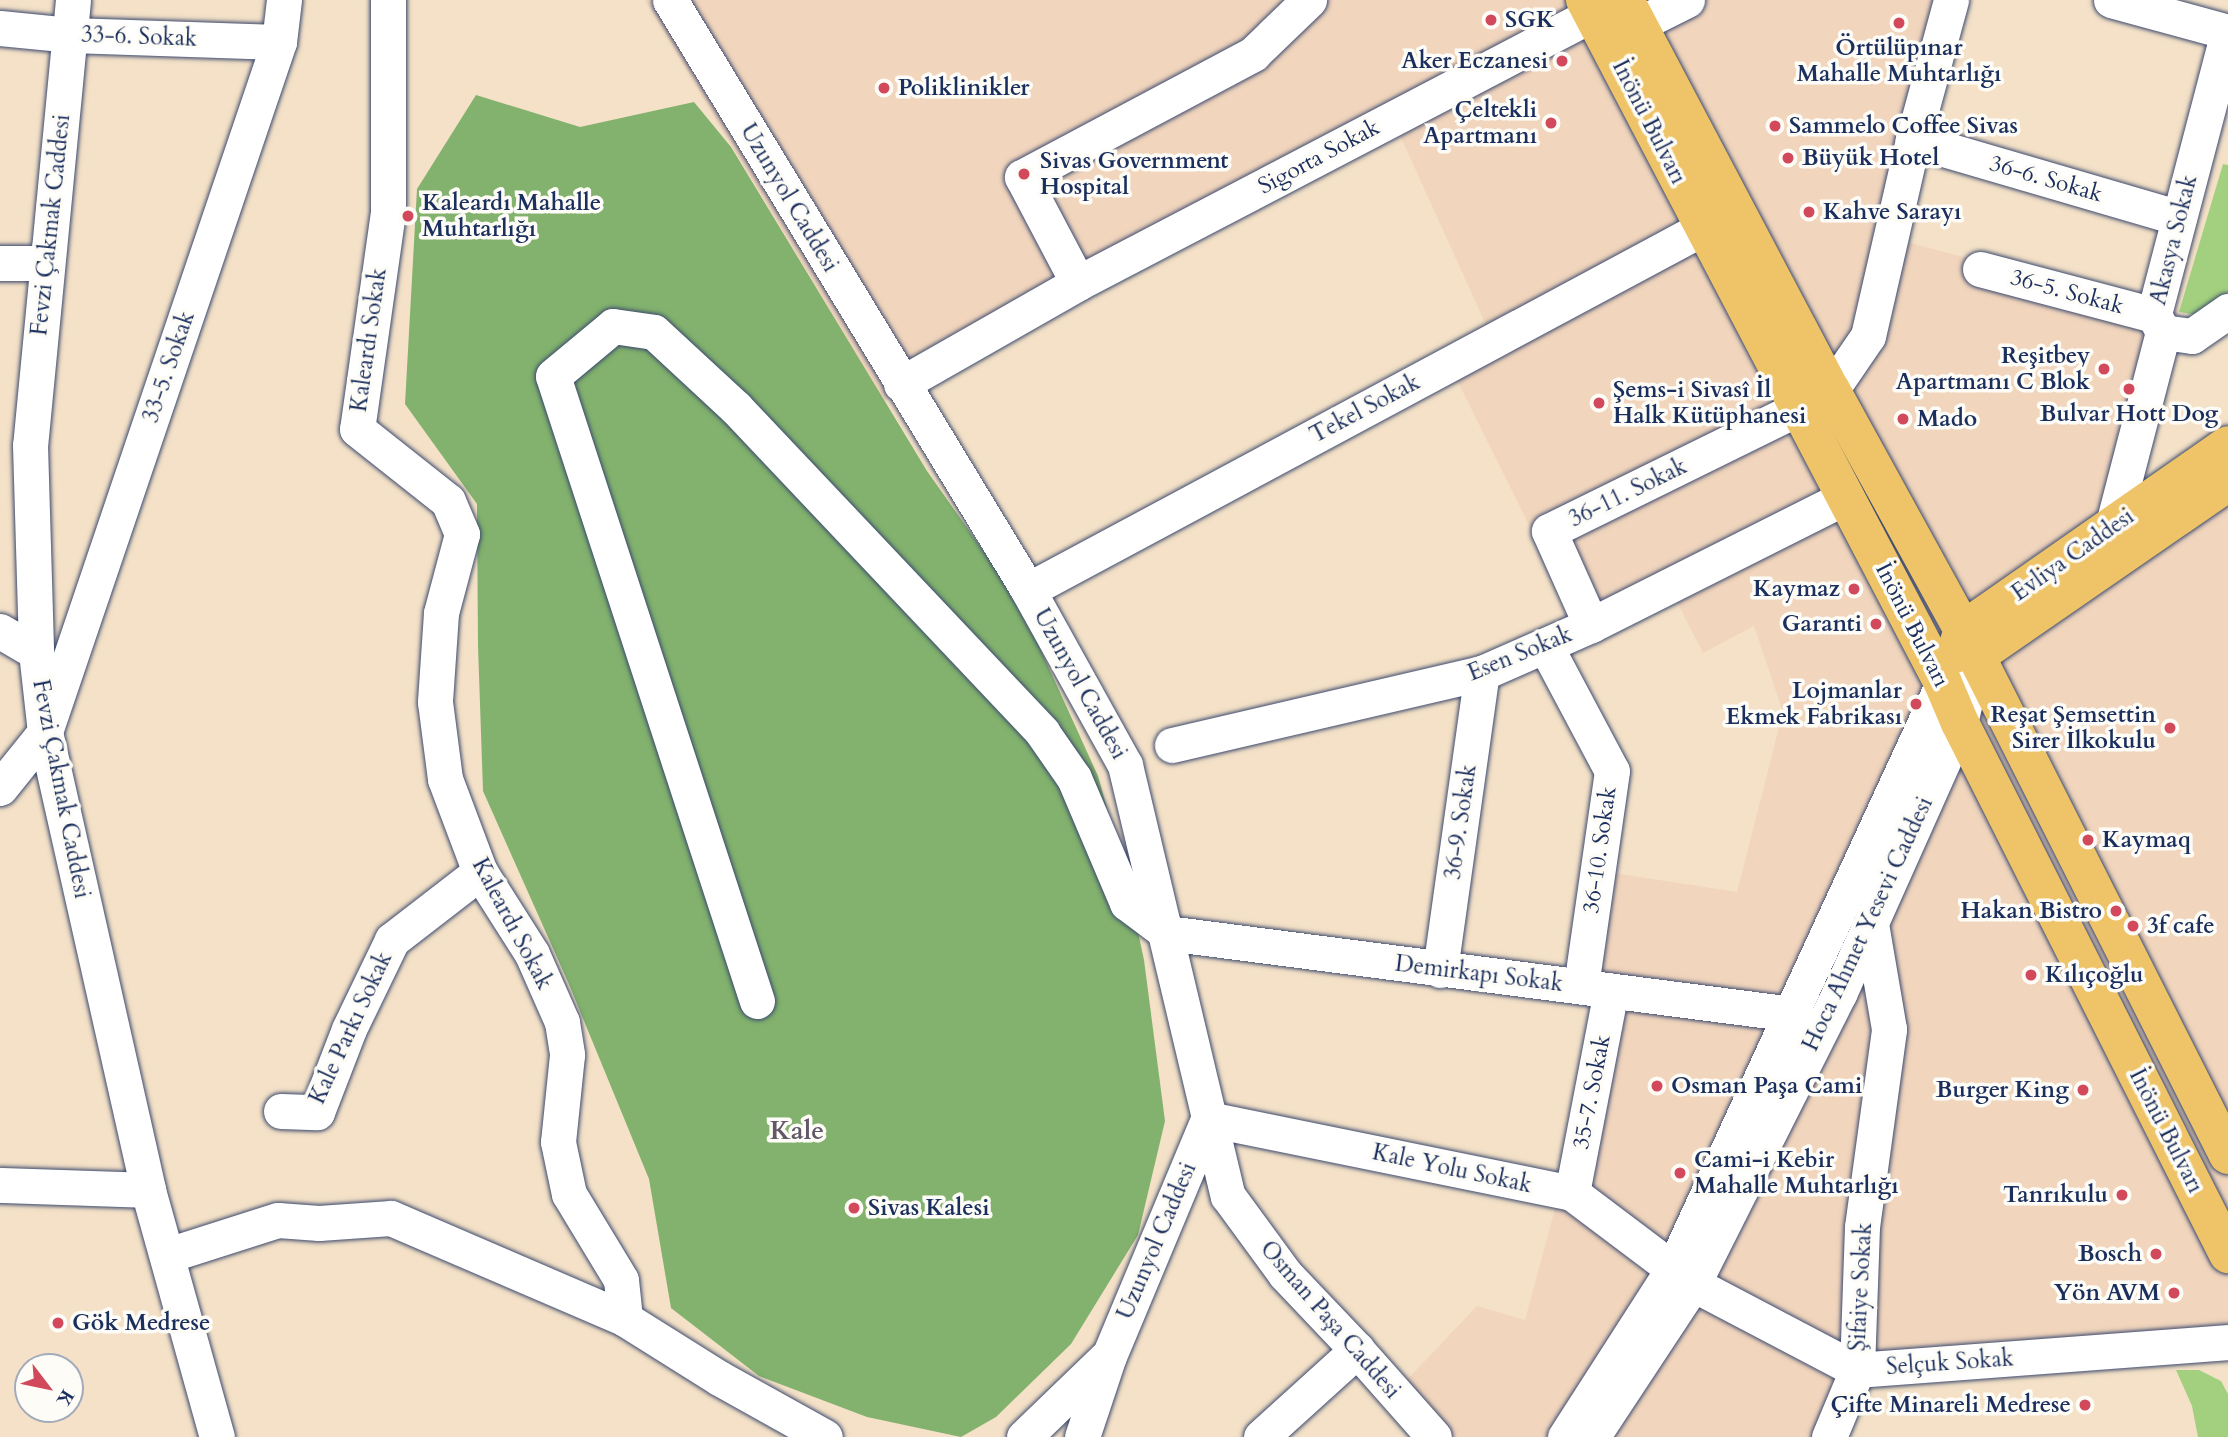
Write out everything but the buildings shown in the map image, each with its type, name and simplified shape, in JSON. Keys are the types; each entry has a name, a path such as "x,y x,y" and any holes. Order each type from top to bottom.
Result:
{"main road":[{"name":"İnönü Bulvarı","path":"1610,10 1703,228 1944,683 1960,723 2228,1254"},
{"name":"İnönü Bulvarı","path":"1610,10 1831,390 1970,643 2228,1155"},
{"name":"Evliya Caddesi","path":"1970,643 2112,528 2228,445"},
{"name":"Evliya Caddesi","path":"1970,643 2228,482"},
{"path":"1944,683 1970,643"}],"street":[{"name":"Fevzi Çakmak Caddesi","path":"73,0 30,445 36,652 45,732 148,1190 217,1437"},
{"name":"33-5. Sokak","path":"45,732 279,42 284,0"},
{"name":"Kaleardı Sokak","path":"388,0 388,212 357,429 448,501 462,534 441,614 435,702 445,779 480,872 532,954 562,1022 567,1055 558,1142 569,1194 621,1280 625,1318"},
{"name":"Uzunyol Caddesi","path":"670,0 1028,590 1125,765 1167,933 1208,1119 1109,1356 1082,1437"},
{"path":"1078,282 1022,177 1253,54 1310,0"},
{"name":"Sigorta Sokak","path":"901,384 1078,282 1610,10 1687,0"},
{"path":"1831,390 1867,336 1913,140 1951,0"},
{"path":"2111,0 2228,32"},
{"name":"33-6. Sokak","path":"0,28 70,35 279,42"},
{"name":"Akasya Sokak","path":"2112,528 2159,324 2179,218 2228,32"},
{"name":"36-6. Sokak","path":"1913,140 2179,218"},
{"name":"Tekel Sokak","path":"1028,590 1703,228"},
{"path":"0,263 47,263"},
{"name":"36-5. Sokak","path":"1980,269 2192,335 2228,311"},
{"path":"757,1001 553,376 612,326 654,332 727,400 912,591 1042,732 1074,778 1127,903 1167,933"},
{"name":"36-11. Sokak","path":"1591,625 1549,531 1798,408"},
{"name":"Esen Sokak","path":"1172,745 1482,673 1546,647 1845,497"},
{"path":"0,631 36,652"},
{"name":"Hoca Ahmet Yesevi Caddesi","path":"1592,1437 1683,1277 1871,924 1960,723 1970,643"},
{"name":"36-10. Sokak","path":"1546,647 1612,771 1596,988"},
{"name":"36-9. Sokak","path":"1440,970 1482,673"},
{"name":"Hoca Ahmet Yesevi Caddesi","path":"1565,1437 1683,1277 1792,1014 1944,683"},
{"path":"0,788 45,732"},
{"name":"Kale Parkı Sokak","path":"281,1111 317,1112 349,1029 392,940 480,872"},
{"name":"Şifaiye Sokak","path":"1829,1437 1857,1370 1863,1227 1889,1029 1871,924"},
{"name":"Demirkapı Sokak","path":"1167,933 1792,1014"},
{"name":"35-7. Sokak","path":"1572,1193 1596,988"},
{"name":"Kale Yolu Sokak","path":"1208,1119 1572,1193 1683,1277"},
{"name":"Osman Paşa Caddesi","path":"1208,1119 1228,1196 1285,1274 1434,1437"},
{"path":"0,1185 148,1190"},
{"path":"168,1255 278,1220 319,1223 391,1218 625,1318 719,1378 825,1437"},
{"name":"Selçuk Sokak","path":"1683,1277 1857,1370 2228,1342"},
{"path":"1261,1437 1357,1350"},
{"path":"1024,1437 1109,1356"}],"shaded area":[{"path":"645,0 1954,0 1899,240 2164,310 2115,504 2212,431 2228,457 2228,1355 1861,1382 1837,1437 1412,1437 1385,1403 1477,1306 1525,1320 1562,1183 1597,1001 1607,872 1737,892 1783,712 1754,626 1703,653 1675,598 1586,640 1453,372 1497,349 1398,131 884,401"}],"green space":[{"path":"476,95 580,127 694,102 731,147 927,471 1018,600 1098,776 1126,876 1144,960 1165,1121 1138,1235 1071,1344 996,1417 961,1437 867,1417 759,1376 671,1308 649,1179 568,982 483,791 477,504 405,404 417,189"},
{"path":"2223,164 2228,165 2228,292 2197,315 2179,312"},
{"path":"2176,1370 2199,1370 2221,1381 2228,1394 2228,1437 2198,1437 2192,1406"}],"place":[{"name":"SGK","path":"1491,20"},
{"name":"Örtülüpınar Mahalle Muhtarlığı","path":"1899,23"},
{"name":"Aker Eczanesi","path":"1562,61"},
{"name":"Poliklinikler","path":"884,88"},
{"name":"Çeltekli Apartmanı","path":"1551,123"},
{"name":"Sammelo Coffee Sivas","path":"1775,126"},
{"name":"Büyük Hotel","path":"1788,158"},
{"name":"Sivas Government Hospital","path":"1024,174"},
{"name":"Kahve Sarayı","path":"1809,212"},
{"name":"Kaleardı Mahalle Muhtarlığı","path":"408,216"},
{"name":"Reşitbey Apartmanı C Blok","path":"2104,369"},
{"name":"Bulvar Hott Dog","path":"2129,389"},
{"name":"Şems-i Sivasî İl Halk Kütüphanesi","path":"1599,403"},
{"name":"Mado","path":"1903,419"},
{"name":"Kaymaz","path":"1854,589"},
{"name":"Garanti","path":"1876,624"},
{"name":"Lojmanlar Ekmek Fabrikası","path":"1916,704"},
{"name":"Reşat Şemsettin Sirer İlkokulu","path":"2170,728"},
{"name":"Kaymaq","path":"2088,840"},
{"name":"Hakan Bistro","path":"2116,911"},
{"name":"3f cafe","path":"2133,926"},
{"name":"Kılıçoğlu","path":"2031,975"},
{"name":"Osman Paşa Cami","path":"1657,1086"},
{"name":"Burger King","path":"2083,1090"},
{"name":"Cami-i Kebir Mahalle Muhtarlığı","path":"1680,1173"},
{"name":"Tanrıkulu","path":"2122,1195"},
{"name":"Sivas Kalesi","path":"854,1208"},
{"name":"Bosch","path":"2156,1254"},
{"name":"Yön AVM","path":"2174,1293"},
{"name":"Gök Medrese","path":"58,1323"},
{"name":"Çifte Minareli Medrese","path":"2085,1405"}],"district":[{"name":"Kale","path":"797,1131"}]}
